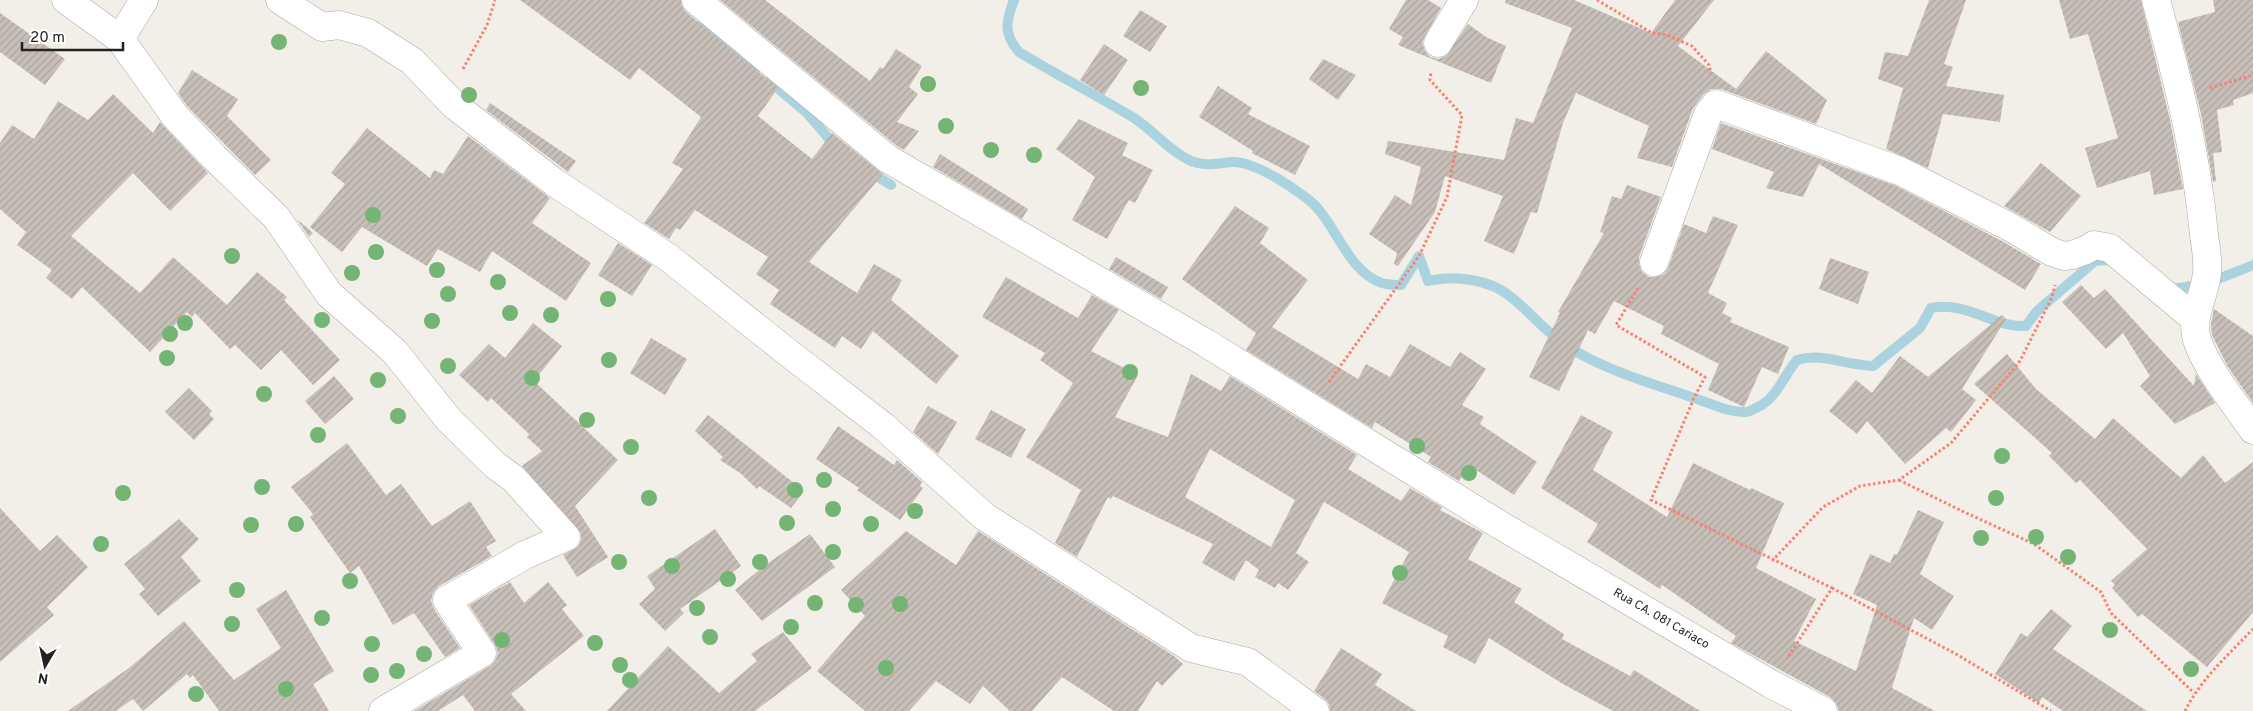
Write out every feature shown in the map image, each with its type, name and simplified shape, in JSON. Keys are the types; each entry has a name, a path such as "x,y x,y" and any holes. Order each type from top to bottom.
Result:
{"street":[{"path":"66,0 120,39 175,116 276,217 329,294 396,352 449,420 495,465 514,479 566,537 526,555 447,600 482,653 383,711"},
{"path":"120,39 144,0"},
{"path":"280,0 322,27 339,25 368,34 412,61 454,105 554,182 669,258 800,363 889,430 984,517 1191,648 1248,662 1315,711"},
{"name":"Rua CA. 081 Cariaco","path":"696,0 888,159 1206,343 1500,525 1771,684 1823,711"},
{"path":"1438,43 1464,0"},
{"path":"2156,0 2181,97 2199,192 2207,274 2196,319 2196,338 2208,363 2253,430"},
{"path":"1654,262 1708,114 1716,104 1900,171 2052,252 2064,256 2072,256 2094,245 2110,248 2196,319"}],"path":[{"path":"454,105 448,93 487,26 495,0"},
{"path":"1596,0 1652,33 1667,35 1692,46 1709,65 1716,104"},
{"path":"1312,409 1419,256 1447,197 1462,115 1430,80 1438,43"},
{"path":"2181,97 2253,75"},
{"path":"1772,561 1823,507 1860,486 1899,480 1951,443 2020,361 2052,297 2064,256"},
{"path":"1654,262 1616,324 1705,377 1694,398 1651,500 1772,561 1832,588 1956,654 2051,711"},
{"path":"1899,480 2034,544 2101,592 2111,613 2194,694"},
{"path":"1771,684 1832,588"},
{"path":"2185,711 2194,694 2217,666 2253,629"}],"building":[{"path":"520,0 681,0 686,12 778,88 758,116 812,159 832,133 883,174 809,262 857,293 874,264 902,280 891,300 959,356 936,384 873,331 861,349 842,336 835,348 770,304 779,290 756,274 768,257 695,210 680,230 676,228 669,239 644,223 683,169 672,163 701,117 639,68 630,80"},
{"path":"720,0 765,0 870,81 880,67 883,69 896,49 922,66 909,87 918,94 897,122 919,131 904,150 897,146"},
{"path":"1406,0 1428,0 1441,8 1422,42 1425,51 1430,57 1438,59 1446,56 1468,24 1486,37 1506,46 1491,83 1398,45 1403,37 1389,29"},
{"path":"1506,0 1574,0 1651,33 1675,0 1714,0 1678,46 1736,89 1766,51 1827,100 1816,124 1721,89 1711,89 1704,94 1693,108 1672,167 1637,158 1649,126 1576,93 1563,123 1537,213 1531,212 1514,254 1484,241 1503,196 1445,176 1435,212 1398,266 1394,264 1397,253 1369,234 1395,195 1411,205 1421,167 1385,154 1388,141 1504,160 1516,118 1533,123 1572,28 1505,3"},
{"path":"1929,0 1966,0 1944,64 1953,67 1946,86 2004,95 2000,122 1943,114 1928,168 1886,149 1903,88 1878,79 1885,52 1908,56"},
{"path":"2059,0 2141,0 2170,120 2183,189 2154,195 2150,171 2097,188 2085,148 2118,138 2088,34 2070,39"},
{"path":"2213,0 2253,0 2253,93 2233,100 2234,105 2217,110 2222,152 2213,153 2216,181 2213,182 2201,114 2178,22 2215,12"},
{"path":"1140,10 1167,26 1150,52 1123,36"},
{"path":"0,13 65,59 45,85 0,52"},
{"path":"1104,44 1128,60 1104,95 1080,80"},
{"path":"1323,59 1356,75 1338,100 1309,79"},
{"path":"192,70 238,99 227,116 271,160 255,175 187,106 178,93"},
{"path":"1218,86 1252,108 1248,114 1310,146 1295,175 1252,153 1253,151 1199,117"},
{"path":"113,94 153,133 160,122 208,173 170,211 133,173 71,236 140,293 173,257 227,305 257,272 287,297 284,300 340,360 313,385 281,350 261,370 235,345 230,349 195,313 192,317 187,312 150,352 82,287 72,299 46,278 52,270 17,245 26,232 0,209 0,143 12,125 34,139 58,101 88,120"},
{"path":"490,103 576,161 568,172 486,110"},
{"path":"1079,119 1128,143 1122,155 1153,170 1135,203 1129,200 1107,239 1072,220 1095,177 1056,149"},
{"path":"1721,123 1894,185 2002,241 2041,264 2025,290 1819,164 1803,197 1766,188 1774,172 1712,149"},
{"path":"367,128 430,178 434,170 443,174 468,136 550,198 532,223 591,263 566,301 492,251 480,272 438,249 427,266 362,227 342,252 310,227 345,184 331,173"},
{"path":"940,154 1028,209 1022,219 933,167"},
{"path":"2041,163 2081,196 2050,232 2004,206"},
{"path":"1627,185 1661,197 1639,257 1642,272 1649,277 1664,274 1668,268 1684,224 1706,233 1713,216 1738,225 1708,293 1727,303 1722,313 1732,318 1730,322 1789,347 1778,374 1762,367 1744,407 1708,390 1719,364 1661,334 1664,326 1614,301 1595,334 1588,330 1559,391 1529,377 1560,313 1558,312 1604,233 1600,232 1612,196 1621,199"},
{"path":"1235,206 1269,228 1260,243 1308,280 1272,327 1358,379 1366,364 1390,377 1410,344 1450,367 1460,352 1486,369 1462,405 1484,417 1480,424 1537,462 1514,495 1470,466 1459,481 1428,462 1431,457 1375,422 1372,428 1246,350 1256,333 1182,279"},
{"path":"297,219 313,233 309,237"},
{"path":"618,243 652,265 632,296 598,275"},
{"path":"1116,257 1168,287 1161,299 1109,269"},
{"path":"1830,258 1869,272 1858,304 1819,289"},
{"path":"1006,277 1078,318 1092,295 1119,310 1091,351 1138,375 1115,417 1168,437 1191,374 1221,391 1230,376 1357,455 1348,469 1401,501 1410,488 1442,507 1440,510 1483,533 1468,559 1522,589 1514,602 1564,634 1562,639 1630,676 1634,670 1700,711 1613,711 1563,684 1489,638 1475,664 1443,647 1448,636 1382,603 1409,552 1324,502 1296,553 1309,562 1288,590 1278,583 1275,588 1255,577 1259,570 1246,560 1234,581 1202,563 1213,544 1113,496 1111,499 1108,497 1077,557 1055,543 1081,490 1026,457 1073,383 1040,360 1045,353 982,317","holes":["1210,449 1295,500 1271,547 1185,497"]},
{"path":"2081,285 2094,298 2105,289 2194,386 2196,374 2215,403 2175,424 2140,386 2150,376 2123,333 2106,349 2062,302"},
{"path":"2214,309 2253,336 2253,403 2228,367 2212,335 2211,324"},
{"path":"2002,315 2006,319 1962,389 1976,400 1951,432 1946,428 1905,464 1867,421 1857,434 1829,411 1856,380 1872,393 1900,356 1928,377"},
{"path":"533,323 562,346 534,381 618,460 575,506 608,557 577,577 563,555 578,547 581,533 522,466 542,451 527,437 529,434 491,398 488,402 459,375 489,344 505,358"},
{"path":"651,338 687,359 665,395 630,373"},
{"path":"2007,354 2036,389 2095,439 2113,418 2181,478 2203,455 2225,483 2253,462 2253,612 2207,667 2142,614 2138,617 2112,588 2115,585 2111,581 2147,549 2080,480 2076,483 2049,456 2052,453 1974,384"},
{"path":"334,376 354,399 325,424 305,401"},
{"path":"189,388 212,411 209,414 214,419 194,440 165,412"},
{"path":"928,406 957,422 938,454 913,432"},
{"path":"991,410 1026,429 1011,458 975,439"},
{"path":"708,415 804,491 791,508 759,486 757,489 740,473 720,460 723,457 695,431"},
{"path":"1581,415 1613,432 1593,470 1667,517 1693,463 1750,490 1751,488 1784,503 1756,568 1816,599 1794,641 1856,671 1877,605 1853,594 1870,554 1890,563 1894,554 1897,555 1918,510 1944,522 1920,574 1954,596 1932,630 1914,618 1892,688 1935,711 1839,711 1836,703 1830,697 1731,643 1736,636 1662,585 1660,589 1587,542 1598,524 1541,488"},
{"path":"838,426 894,465 897,460 922,482 920,486 923,488 900,520 857,490 859,488 816,459"},
{"path":"347,443 386,495 401,484 432,526 470,501 496,541 486,547 492,556 439,586 433,593 431,601 434,609 460,648 445,657 414,613 393,625 359,566 350,573 310,517 313,514 291,487"},
{"path":"0,508 40,551 57,535 88,567 47,607 54,615 0,662"},
{"path":"179,519 199,539 181,557 201,581 158,616 139,594 145,589 124,564"},
{"path":"715,529 741,566 680,609 684,613 665,631 639,604 655,589 647,576"},
{"path":"906,531 956,565 978,531 1174,656 1183,664 1162,686 1157,681 1138,711 1114,711 1062,677 1032,711 1010,711 983,686 970,704 936,681 909,711 865,711 817,671 865,616 841,590"},
{"path":"810,534 835,567 762,621 735,590 764,566"},
{"path":"510,582 524,603 548,582 567,605 562,609 584,636 511,694 526,711 475,711 463,695 438,711 414,711 490,666 495,661 498,653 495,645 469,605"},
{"path":"286,590 334,671 313,684 329,711 219,711 193,675 190,678 187,674 143,711 133,699 116,711 68,711 129,668 184,621 234,680 281,648 256,609"},
{"path":"2051,609 2072,626 2053,649 2147,711 2063,711 2042,697 2039,703 1995,674 2021,633 2027,637"},
{"path":"783,632 812,668 755,711 607,711 668,646 719,693 757,661 751,654"},
{"path":"1341,648 1382,674 1375,685 1416,711 1330,711 1329,704 1325,699 1314,691"}],"waterway":[{"path":"1014,0 1007,27 1010,39 1019,52 1134,118 1176,152 1191,161 1207,164 1241,163 1261,170 1283,182 1309,200 1318,209 1351,258 1370,277 1384,284 1401,285 1419,256 1428,281 1449,278 1471,280 1493,286 1511,297 1558,340 1580,354 1628,375 1733,411 1747,412 1763,404 1774,393 1797,360 1826,358 1873,366 1920,328 1931,308 1957,308 2014,326 2026,326 2037,311 2095,261 2109,260 2115,262"},
{"path":"698,26 721,37 755,70"},
{"path":"769,81 807,113 837,148"},
{"path":"868,171 891,185"},
{"path":"2166,289 2200,284 2253,265"}]}
